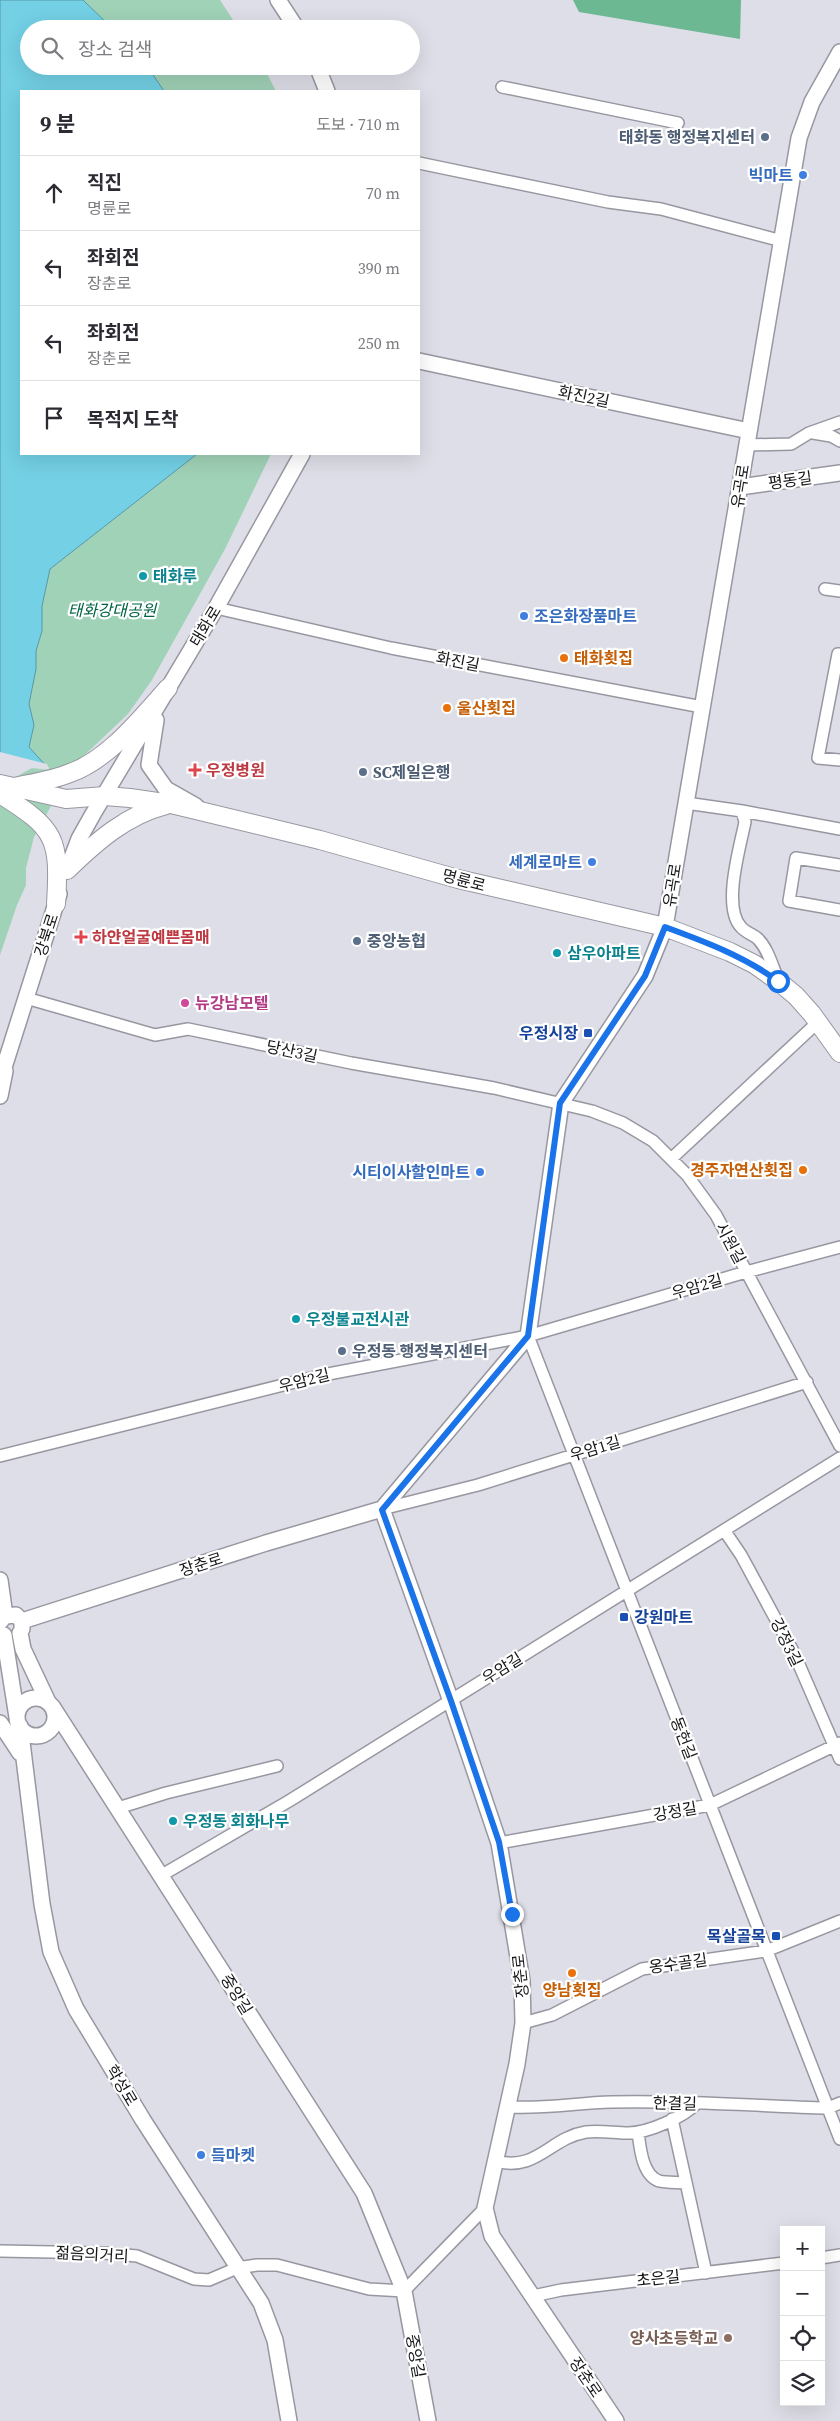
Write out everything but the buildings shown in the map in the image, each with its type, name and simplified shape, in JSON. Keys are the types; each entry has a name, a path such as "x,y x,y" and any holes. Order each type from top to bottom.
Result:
{"main road":[{"path":"278,0 291,20"},
{"name":"유곡로","path":"665,927 799,138 804,120 840,52"},
{"path":"321,75 327,90"},
{"name":"화진2길","path":"420,361 748,438"},
{"name":"태화로","path":"105,796 216,608 301,455"},
{"name":"평동길","path":"740,487 840,473"},
{"path":"4,788 72,773 121,739 168,688"},
{"path":"159,705 149,765 166,789 186,801 218,815"},
{"path":"4,788 40,821 50,834 54,846 57,871 56,904"},
{"name":"명륜로","path":"4,788 66,799 105,796 171,804 320,840 458,879 665,927 730,952 754,964 778,981 796,996 818,1022 840,1053"},
{"name":"강북로","path":"0,1080 4,1062 67,870 79,839 105,796"},
{"path":"67,870 96,843 115,829 137,816 171,804"},
{"path":"382,1510 528,1336 560,1103 645,976 665,927"},
{"path":"0,1096 4,1062"},
{"name":"장춘로","path":"2,1626 13,1637 21,1627 266,1543 382,1510 451,1701 499,1842 522,1981 523,2023 509,2107 485,2208 492,2236 616,2421"},
{"name":"학성로","path":"0,1580 2,1626 23,1729 24,1764 42,1904 54,1961 76,2009 143,2120 260,2303 275,2340 290,2421"},
{"path":"2,1626 16,1615 21,1627"},
{"name":"중앙길","path":"21,1627 23,1649 50,1704 162,1875 364,2193 404,2291 428,2421"},
{"path":"1,1723 15,1733 23,1729 46,1733 54,1724 55,1718 50,1704 42,1698 29,1699 19,1708 23,1729"},
{"path":"1,1723 18,1748 24,1764"}],"street":[{"path":"502,87 678,123"},
{"path":"420,163 590,199 661,209 782,241"},
{"path":"748,438 791,444 809,433 840,422"},
{"path":"809,433 823,434 840,441"},
{"path":"825,589 840,591"},
{"name":"화진길","path":"216,608 391,648 702,707"},
{"path":"840,654 838,654 818,758 840,760"},
{"path":"686,803 840,829"},
{"path":"742,811 745,822 732,899 734,915 741,927 758,939 766,950 778,981"},
{"path":"840,865 796,858 789,901 840,910"},
{"name":"당산3길","path":"26,998 155,1035 188,1029 351,1063 494,1088 560,1103"},
{"path":"671,1160 818,1022"},
{"name":"시원길","path":"560,1103 592,1111 623,1123 653,1141 687,1175 716,1215 808,1382 840,1446"},
{"name":"우암2길","path":"0,1456 323,1375 528,1336 746,1272 840,1247"},
{"name":"동헌길","path":"528,1336 840,2139"},
{"name":"우암1길","path":"382,1510 478,1485 808,1382"},
{"name":"우암길","path":"162,1875 290,1801 840,1458"},
{"name":"강정3길","path":"724,1530 741,1555 794,1653 837,1745 840,1759"},
{"name":"강정길","path":"499,1842 710,1805 837,1745"},
{"path":"118,1808 166,1793 277,1766"},
{"name":"옹수골길","path":"523,2023 552,2016 642,1969 766,1951 840,1921"},
{"name":"한결길","path":"509,2107 534,2108 610,2102 828,2108 840,2103"},
{"path":"495,2162 507,2164 530,2160 546,2153 564,2139 586,2132 638,2132 688,2113 697,2103"},
{"path":"672,2120 706,2273"},
{"path":"638,2132 642,2158 654,2178 660,2181 686,2182"},
{"path":"237,2268 277,2265 369,2289 404,2291 485,2208"},
{"name":"젊음의거리","path":"0,2250 104,2252 137,2256 194,2279 209,2280 237,2268"},
{"path":"825,2257 840,2255"},
{"name":"초은길","path":"533,2296 561,2290 780,2264"}],"green space":[{"path":"83,0 220,0 233,20 104,20"},
{"path":"573,0 741,0 740,39 579,12"},
{"path":"153,75 268,75 275,90 163,90"},
{"name":"태화강대공원","path":"196,455 271,455 225,549 152,680 128,714 73,766 34,837 26,868 26,885 0,955 0,796 29,747 34,725 29,704 36,669 36,651 42,631 42,606 50,569"}],"water":[{"path":"0,0 83,0 104,20 20,20 20,75 153,75 163,90 20,90 20,455 196,455 50,569 42,606 42,631 36,651 36,669 29,704 34,725 29,747 48,768 31,766 12,776 0,796"}],"pier":[{"path":"0,752 47,764 50,770 32,768 14,778 0,799"}],"place":[{"name":"태화동 행정복지센터","path":"765,137"},
{"name":"빅마트","path":"803,175"},
{"name":"태화루","path":"143,576"},
{"name":"조은화장품마트","path":"524,616"},
{"name":"태화횟집","path":"564,658"},
{"name":"울산횟집","path":"447,708"},
{"name":"우정병원","path":"195,770"},
{"name":"SC제일은행","path":"363,772"},
{"name":"세계로마트","path":"592,862"},
{"name":"하얀얼굴예쁜몸매","path":"81,937"},
{"name":"중앙농협","path":"357,941"},
{"name":"삼우아파트","path":"557,953"},
{"name":"뉴강남모텔","path":"185,1003"},
{"name":"우정시장","path":"588,1033"},
{"name":"경주자연산횟집","path":"803,1170"},
{"name":"시티이사할인마트","path":"480,1172"},
{"name":"우정불교전시관","path":"296,1319"},
{"name":"우정동 행정복지센터","path":"342,1351"},
{"name":"강원마트","path":"624,1617"},
{"name":"우정동 회화나무","path":"173,1821"},
{"name":"목살골목","path":"776,1936"},
{"name":"양남횟집","path":"572,1973"},
{"name":"듴마켓","path":"201,2155"},
{"name":"양사초등학교","path":"728,2338"}],"route":[{"path":"512,1914 499,1842 477,1774 382,1510 528,1336 560,1103 645,976 665,927 730,952 754,964 778,981"}]}
